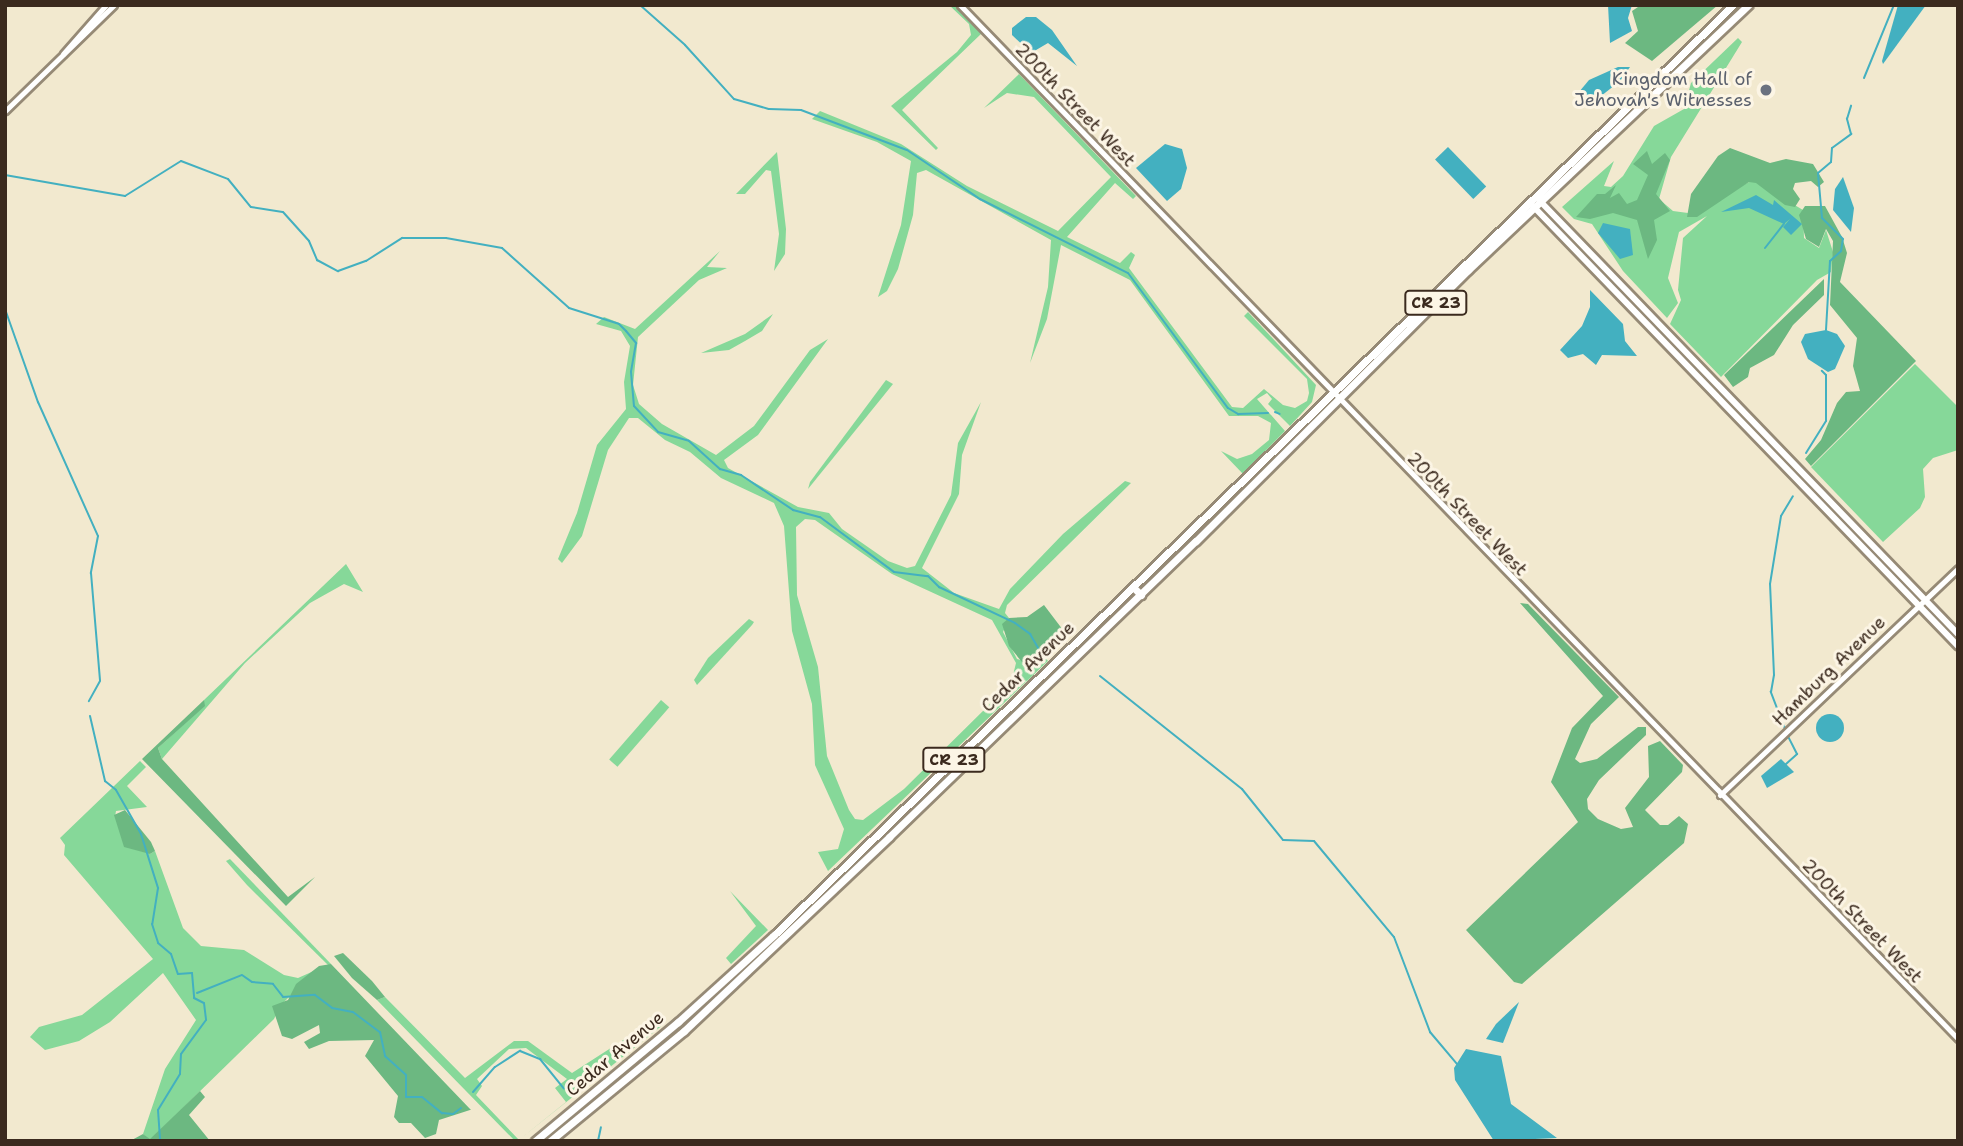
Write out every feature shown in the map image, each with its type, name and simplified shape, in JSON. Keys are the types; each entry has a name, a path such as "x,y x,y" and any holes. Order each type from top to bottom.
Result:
{"main road":[{"name":"CR 23","path":"1531,197 1733,5"},
{"name":"CR 23","path":"1537,204 1748,5"},
{"name":"Cedar Avenue","path":"535,1141 678,1023 774,935 1134,588 1531,197"},
{"path":"1531,197 1921,602 1958,646"},
{"name":"Cedar Avenue","path":"550,1141 684,1031 1140,595 1537,204"},
{"path":"1134,588 1140,595"},
{"path":"1921,602 1958,634"}],"street":[{"path":"60,60 106,5"},
{"path":"5,111 114,5"},
{"name":"200th Street West","path":"960,5 1332,394 1958,1039"},
{"name":"Hamburg Avenue","path":"1720,795 1958,568"}],"green space":[{"path":"949,5 955,5 982,33 902,110 938,148 936,150 891,106 957,52 971,35 969,24"},
{"path":"1641,5 1718,5 1652,61 1625,43 1638,31 1632,11"},
{"path":"1738,38 1742,42 1671,157 1659,199 1673,211 1688,213 1753,180 1803,210 1804,238 1819,248 1826,230 1833,252 1831,272 1817,280 1721,377 1670,324 1681,300 1678,290 1683,238 1707,216 1679,232 1668,278 1678,303 1667,318 1623,271 1592,224 1574,219 1562,207 1614,161 1604,186 1611,187 1623,176 1654,126 1684,109 1691,83"},
{"path":"1019,74 1136,196 1133,199 1115,183 1067,237 1120,263 1131,252 1135,255 1129,268 1232,407 1243,408 1264,389 1283,405 1295,408 1307,401 1309,393 1307,379 1244,316 1248,312 1316,385 1312,402 1290,426 1268,404 1272,399 1267,393 1257,399 1285,431 1243,474 1221,451 1237,459 1252,454 1269,440 1271,423 1258,416 1229,416 1130,280 1061,245 1047,319 1030,363 1048,287 1051,240 926,170 917,173 913,215 898,269 887,291 878,297 901,225 911,161 877,142 812,119 820,111 901,144 967,186 1058,231 1111,177 1034,97 1007,93 984,108"},
{"path":"1730,148 1770,163 1786,159 1813,164 1824,182 1818,187 1811,181 1795,183 1793,189 1800,199 1795,207 1785,205 1756,183 1749,182 1697,217 1687,217 1691,194 1718,156"},
{"path":"1647,151 1652,164 1665,153 1670,160 1656,194 1670,211 1654,220 1657,240 1648,259 1637,220 1613,213 1590,219 1576,217 1597,194 1605,194 1616,185 1610,198 1619,193 1627,204 1637,200 1648,175 1633,164"},
{"path":"777,152 786,229 785,254 774,271 779,234 771,171 766,170 745,194 736,194"},
{"path":"1805,206 1825,206 1842,237 1847,253 1840,282 1916,361 1811,466 1805,459 1821,440 1837,403 1846,392 1860,391 1853,366 1857,338 1830,305 1833,241 1826,229 1819,247 1806,239 1799,215"},
{"path":"720,251 707,267 727,268 699,280 638,337 633,385 639,404 662,424 716,455 754,426 810,350 828,339 758,435 724,460 728,468 798,507 829,513 842,529 888,561 907,568 915,566 951,495 958,443 981,402 962,455 959,494 922,568 954,593 999,609 1010,589 1063,534 1125,481 1131,483 1007,605 1005,613 1009,618 1003,632 1017,659 1032,663 1040,652 1048,661 828,871 818,852 838,849 844,829 815,765 812,704 792,631 784,526 774,503 721,478 690,452 665,440 638,418 629,418 608,450 582,536 562,563 558,559 577,513 597,445 626,409 624,382 630,346 621,331 596,324 604,317 635,329","holes":["805,519 815,520 892,574 992,620 1016,663 1013,675 988,706 904,789 863,820 855,819 849,810 827,756 818,667 797,595 796,527"]},
{"path":"1824,279 1824,295 1793,325 1774,355 1750,368 1748,377 1733,387 1724,375"},
{"path":"773,314 762,331 729,350 701,353 745,334"},
{"path":"1915,364 1958,407 1958,450 1933,458 1923,469 1925,497 1920,508 1883,542 1811,467"},
{"path":"886,380 893,384 808,489 810,482"},
{"path":"346,564 363,592 344,584 310,603 245,663 162,759 158,748 204,706 204,700"},
{"path":"1520,603 1528,604 1619,697 1591,724 1575,759 1580,763 1597,759 1638,727 1646,727 1646,735 1599,780 1587,799 1588,809 1598,819 1621,829 1633,827 1625,808 1649,777 1648,746 1660,741 1683,765 1682,772 1645,810 1660,825 1668,825 1679,816 1688,824 1684,843 1522,984 1514,982 1466,930 1578,822 1551,782 1572,728 1603,696"},
{"path":"1044,605 1063,630 1026,667 1009,646 1002,624 1009,618 1027,617"},
{"path":"749,619 754,622 752,625 697,685 694,680 708,658"},
{"path":"204,700 205,706 158,748 162,759 288,897 315,877 286,906 142,759"},
{"path":"661,700 669,707 617,767 609,760"},
{"path":"140,761 146,767 127,786 147,807 116,811 115,817 150,854 155,851 183,928 201,946 244,950 284,975 298,978 316,970 281,1005 274,1019 150,1140 143,1134 165,1069 196,1020 163,973 110,1022 79,1041 45,1050 30,1037 39,1027 82,1015 153,959 64,855 65,845 60,838"},
{"path":"125,810 155,851 150,854 124,847 114,815"},
{"path":"230,859 331,964 329,966 247,885 226,861"},
{"path":"730,891 768,930 731,964 726,958 756,926"},
{"path":"343,953 385,997 377,1000 352,978 334,956"},
{"path":"331,964 471,1110 439,1120 436,1134 425,1138 411,1123 399,1123 394,1117 398,1096 365,1056 374,1040 329,1041 309,1049 304,1042 320,1033 319,1025 292,1039 282,1036 272,1006 288,1000 296,984 319,966"},
{"path":"385,997 465,1078 514,1041 528,1041 572,1073 645,1026 654,1014 664,1024 520,1139 566,1102 555,1088 567,1079 526,1048 509,1049 477,1079 482,1086 476,1095 519,1140 515,1141 377,1000"},
{"path":"200,1091 205,1097 189,1115 210,1141 130,1141 143,1134 150,1139"}],"water":[{"path":"1608,5 1632,5 1628,18 1632,31 1610,43"},
{"path":"1898,5 1926,5 1883,64 1882,61"},
{"path":"1026,17 1036,17 1052,30 1077,66 1048,43 1031,53 1012,35 1012,28"},
{"path":"1618,67 1630,67 1620,81 1586,108 1579,92 1589,80"},
{"path":"1165,144 1182,149 1187,168 1181,189 1167,201 1136,168"},
{"path":"1448,147 1486,187 1473,199 1435,160"},
{"path":"1843,177 1854,208 1851,232 1833,210 1835,189"},
{"path":"1756,195 1773,205 1774,200 1802,224 1791,235 1783,227 1790,219 1784,224 1749,208 1721,212"},
{"path":"1603,223 1630,229 1633,255 1620,259 1598,233"},
{"path":"1590,290 1623,324 1625,341 1637,356 1602,355 1596,365 1583,354 1568,358 1560,350 1582,326 1590,307"},
{"path":"1826,330 1837,334 1845,346 1835,369 1828,372 1808,359 1801,342 1805,334"},
{"path":"1830,714 1840,718 1844,728 1840,738 1830,742 1820,738 1816,728 1820,718"},
{"path":"1781,759 1794,772 1767,788 1761,776"},
{"path":"1519,1002 1503,1043 1486,1039 1496,1024"},
{"path":"1466,1049 1501,1056 1511,1104 1557,1138 1494,1141 1455,1080 1454,1068"}],"waterway":[{"path":"640,5 685,45 734,99 769,109 801,110 907,150 980,199 1128,273 1228,408 1238,414 1268,413"},
{"path":"1864,78 1894,5"},
{"path":"1826,330 1830,261 1841,251 1843,239 1822,218 1818,173 1831,162 1832,148 1851,134 1847,119 1851,106"},
{"path":"5,175 125,196 181,161 228,179 251,207 283,212 309,241 317,260 338,271 366,261 402,238 446,238 502,248 569,308 619,324 626,331 636,343 631,372 634,406 658,432 689,441 720,469 741,475 793,510 820,517 894,572 928,576 939,587 1015,623 1030,634 1038,648"},
{"path":"1765,248 1784,224"},
{"path":"5,309 38,402 98,536 91,573 100,681 89,701"},
{"path":"1806,453 1826,421 1826,375 1822,371"},
{"path":"1275,412 1280,414"},
{"path":"1785,729 1771,692 1774,675 1770,584 1781,516 1793,496"},
{"path":"1100,676 1242,789 1283,840 1314,841 1394,937 1430,1032 1457,1064"},
{"path":"90,716 105,781 116,790 141,834 158,888 152,924 158,943 171,954 178,974 192,973 194,998 204,1003 206,1020 181,1054 180,1074 158,1110 160,1141"},
{"path":"1786,764 1797,754 1787,734"},
{"path":"197,993 242,975 252,982 273,984 283,997 315,995 332,1008 353,1012 380,1032 385,1056 406,1075 406,1097 422,1097 442,1113 453,1114 461,1108"},
{"path":"473,1092 495,1067 520,1051 540,1059 564,1089"},
{"path":"598,1141 601,1127"}],"place":[{"name":"Kingdom Hall of Jehovah's Witnesses","path":"1766,90"}]}
